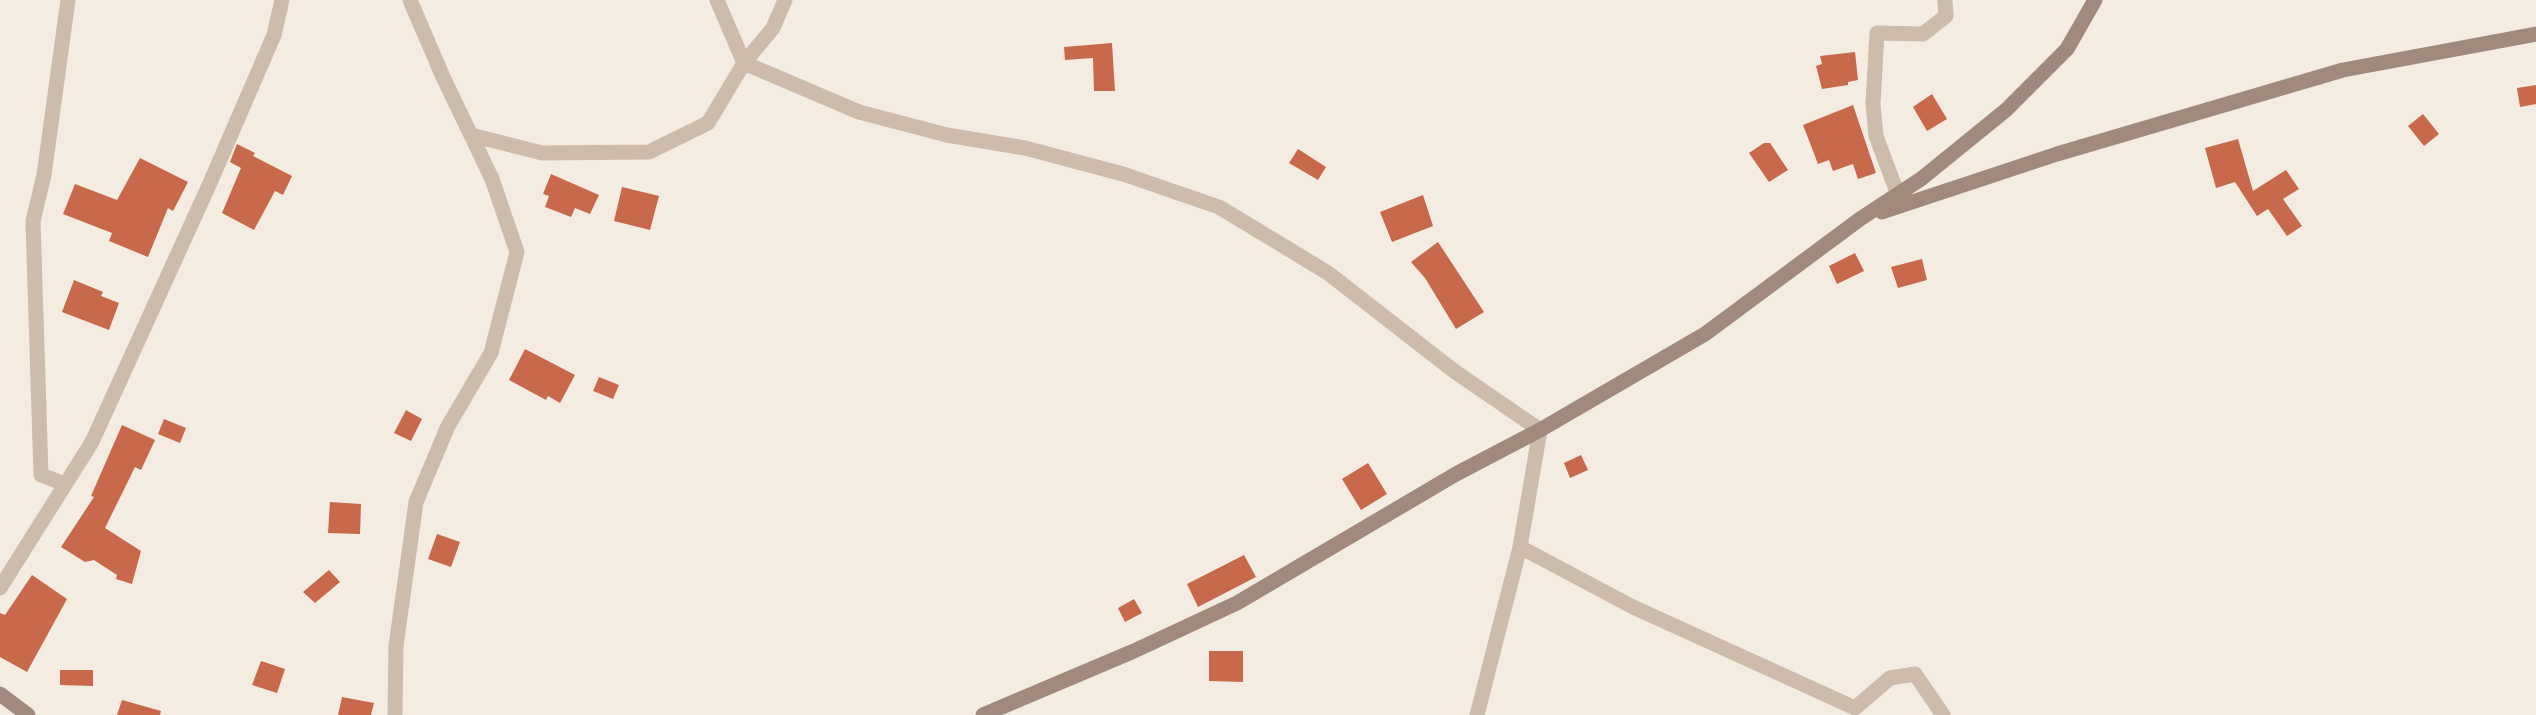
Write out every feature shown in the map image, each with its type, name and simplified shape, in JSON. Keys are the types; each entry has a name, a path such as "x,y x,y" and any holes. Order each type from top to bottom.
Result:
{"street":[{"path":"65,484 41,475 33,221 44,175 68,0"},
{"path":"0,588 92,441 210,183 274,35 282,0"},
{"path":"395,715 396,646 416,501 448,426 491,353 517,252 492,179 410,0"},
{"path":"717,0 744,63 859,112 947,135 1036,151 1123,174 1219,207 1328,273 1454,371 1540,430"},
{"path":"471,135 542,153 649,152 708,123 744,63 773,28 785,0"},
{"path":"1898,195 1876,136 1873,104 1877,33 1923,34 1946,16 1945,0"},
{"path":"983,715 1134,651 1237,603 1455,474 1540,430 1705,334 1860,219 1921,180 2006,110 2067,49 2095,0"},
{"path":"1860,219 2057,154 2343,70 2536,34"},
{"path":"1477,715 1520,547 1540,430"},
{"path":"1520,547 1634,607 1836,700 1852,713 1890,678 1915,674 1943,715"},
{"path":"0,694 28,715"}],"building":[{"path":"1112,43 1115,91 1094,91 1093,58 1065,60 1064,47"},
{"path":"1855,52 1858,80 1848,82 1848,85 1822,89 1816,66 1822,64 1820,56"},
{"path":"2536,85 2536,104 2520,107 2517,88"},
{"path":"1932,94 1947,119 1927,131 1913,107"},
{"path":"1853,105 1876,173 1858,179 1853,164 1833,171 1829,160 1818,164 1803,125"},
{"path":"2423,114 2439,134 2424,146 2408,126"},
{"path":"2238,139 2253,191 2286,170 2299,189 2283,199 2302,226 2287,236 2268,209 2257,216 2235,182 2216,188 2205,148"},
{"path":"1764,143 1770,143 1788,170 1769,182 1749,153"},
{"path":"237,144 255,153 253,156 292,176 283,195 275,191 254,230 222,213 241,168 230,162"},
{"path":"1298,149 1326,167 1318,180 1289,163"},
{"path":"140,158 188,182 173,211 168,208 148,257 109,241 112,233 63,214 75,184 117,200"},
{"path":"551,174 599,195 590,214 575,208 571,217 545,207 549,196 543,194"},
{"path":"622,187 659,196 650,230 614,221"},
{"path":"1423,195 1433,226 1392,242 1380,212"},
{"path":"1438,242 1484,312 1456,329 1425,278 1411,262"},
{"path":"1855,253 1864,271 1837,284 1829,266"},
{"path":"1922,259 1927,280 1898,288 1891,267"},
{"path":"74,280 103,292 101,296 119,303 109,330 62,312"},
{"path":"525,349 575,375 560,403 548,396 546,400 509,380"},
{"path":"599,377 619,385 613,399 593,391"},
{"path":"406,410 422,419 411,441 394,433"},
{"path":"164,419 186,428 180,443 158,434"},
{"path":"122,425 155,440 141,470 135,467 105,528 141,551 132,584 116,579 117,575 94,560 85,562 61,547 94,497 91,496"},
{"path":"1581,455 1588,470 1570,478 1564,463"},
{"path":"1368,463 1387,494 1361,510 1342,479"},
{"path":"330,502 361,504 360,534 328,533"},
{"path":"437,534 460,542 451,567 428,559"},
{"path":"1244,555 1256,577 1198,607 1187,584"},
{"path":"329,570 340,582 315,603 303,592"},
{"path":"32,575 67,599 27,672 0,657 0,613 5,615"},
{"path":"1134,599 1142,613 1125,622 1118,608"},
{"path":"1209,651 1243,651 1243,682 1209,681"},
{"path":"261,661 285,669 277,693 252,685"},
{"path":"60,670 93,670 93,686 60,685"},
{"path":"342,697 374,703 371,715 338,715"},
{"path":"122,700 161,711 160,715 117,715"}]}
